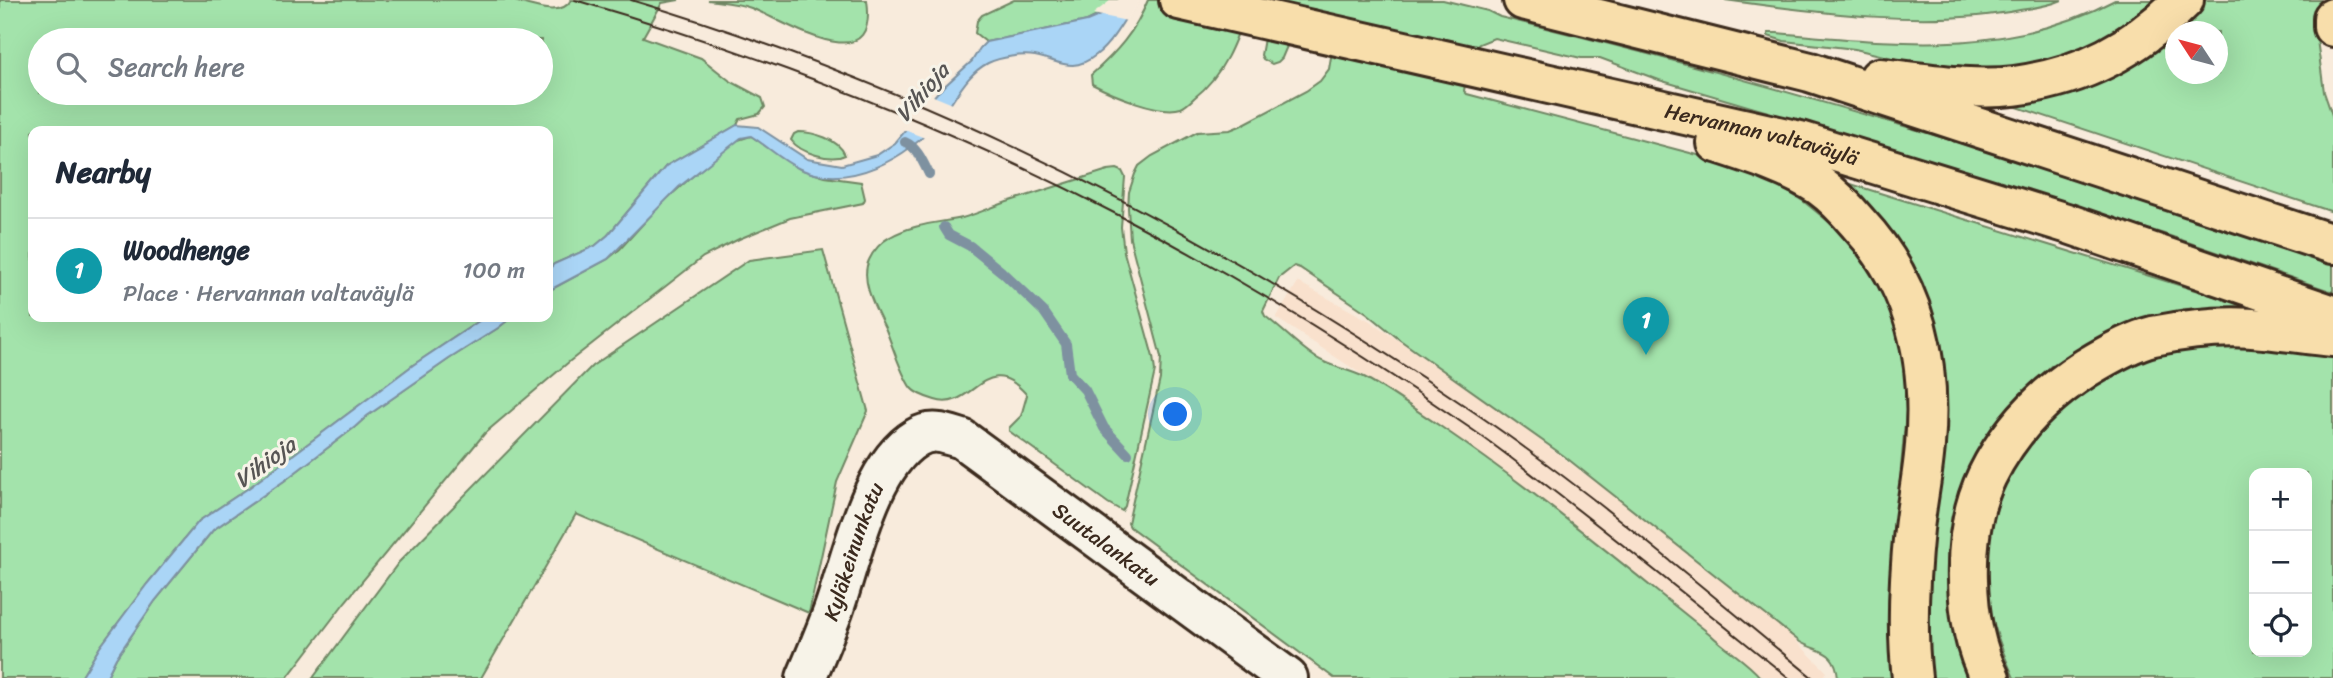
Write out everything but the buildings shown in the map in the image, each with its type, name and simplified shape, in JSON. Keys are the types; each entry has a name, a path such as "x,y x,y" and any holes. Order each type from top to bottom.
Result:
{"highway":[{"name":"Hervannan valtaväylä","path":"1179,0 1800,141 2066,223 2333,314"},
{"path":"1810,72 1972,86 2012,86 2064,77 2091,68 2114,54 2147,32 2184,0"},
{"path":"1535,3 1810,72 2333,243"},
{"path":"2333,18 2333,27"},
{"path":"1587,93 1750,154 1820,187 1871,236 1895,274 1906,294 1917,326 1925,364 1927,400 1925,445 1910,578 1908,622 1912,678"},
{"path":"1990,678 1971,624 1968,576 1973,519 1987,477 2020,424 2059,386 2101,359 2150,337 2199,329 2262,328 2333,337"}],"street":[{"name":"Suutalankatu","path":"917,437 938,431 962,439 1287,678"},
{"name":"Kyläkeinunkatu","path":"806,678 832,614 867,506 894,457 917,437"}],"shaded area":[{"path":"1298,282 1370,321 1492,405 1646,519 1784,629 1827,672 1823,678 1764,678 1562,516 1401,400 1276,318"}],"green space":[{"path":"0,0 511,0 534,7 560,9 571,0 679,0 662,3 643,37 701,58 730,81 762,98 765,107 759,114 740,119 737,125 666,166 608,235 595,246 553,265 553,126 28,126 28,322 478,322 413,365 250,487 199,521 147,584 100,647 81,678 0,678"},
{"path":"708,0 867,0 867,25 858,38 844,43 805,33 751,8"},
{"path":"1014,0 1116,0 1099,15 1087,21 986,42 975,33 977,21 982,15"},
{"path":"1148,0 1250,0 1235,41 1222,66 1205,88 1181,108 1161,109 1149,106 1092,84 1091,75 1124,41"},
{"path":"1271,0 1443,0 1711,71 2023,162 2333,265 2333,292 2164,234 1659,80 1600,58 1581,58 1494,38 1479,44 1470,53 1464,91 1467,94 1709,158 1768,180 1803,201 1834,226 1859,256 1883,294 1894,318 1904,367 1906,411 1891,582 1892,678 1838,678 1834,662 1825,653 1800,642 1564,456 1400,340 1367,313 1294,266 1279,278 1263,311 1265,316 1315,357 1374,382 1475,450 1610,554 1761,678 1334,678 1128,523 1160,379 1161,357 1130,239 1129,192 1139,166 1152,156 1197,132 1230,130 1240,126 1306,91 1320,81 1329,69 1333,45 1325,15 1316,9 1306,10 1298,20 1278,62 1272,64 1263,59 1261,55"},
{"path":"1725,0 2062,0 1985,15 1911,18 1835,14"},
{"path":"2115,0 2155,0 2101,40 2045,64 1974,71 1909,62 1855,49 1784,41 1768,36 1768,33 1777,33 1907,42 1991,39 2033,31 2074,18"},
{"path":"2199,0 2320,0 2316,32 2324,92 2333,118 2333,212 1993,99"},
{"path":"798,132 811,133 831,141 842,149 845,155 824,157 801,149 791,140"},
{"path":"751,136 800,169 825,177 861,182 865,199 863,203 790,218 703,257 570,361 485,433 345,602 287,678 106,678 116,658 155,601 213,530 284,481 367,416 506,322 553,322 553,288 608,259 661,204 735,141"},
{"path":"1117,169 1122,171 1125,177 1121,227 1124,252 1155,371 1122,511 1009,431 1021,416 1027,395 1013,382 1000,377 989,379 948,402 922,396 913,390 874,305 866,277 866,268 873,253 884,241 899,233 968,216"},
{"path":"1841,181 2250,307 2184,309 2142,319 2094,341 2052,365 2011,404 1979,451 1957,499 1947,560 1953,623 1970,678 1926,678 1927,299 1891,230 1870,206"},
{"path":"823,250 868,411 837,482 809,613 576,514 481,678 313,678 399,562 592,366 749,260"},
{"path":"2199,344 2284,346 2333,355 2333,678 2014,678 1996,633 1987,585 1990,535 2005,485 2029,440 2063,403 2116,368 2169,348"}],"water":[{"path":"1137,0 1108,43 1088,61 1073,65 1035,56 1017,56 993,61 980,68 927,133 895,158 876,167 838,176 819,175 793,166 751,136 741,138 679,187 608,259 553,288 554,264 595,246 608,235 666,166 737,125 758,127 807,159 842,165 877,155 895,143 937,93 972,61 986,42 1087,21"},
{"path":"478,322 506,322 367,416 284,481 213,530 155,601 116,658 106,678 81,678 100,647 147,584 199,521 250,487 413,365"}],"pier":[{"path":"1111,0 1140,0 1127,21 1093,14"},
{"path":"931,95 955,105 925,138 902,129"}],"waterway":[{"path":"905,142 916,151 929,174"},
{"path":"944,227 949,235 970,246 1002,272 1044,312 1066,344 1070,374 1085,390 1104,428 1128,454"}],"tram line":[{"path":"575,0 716,44 924,124 1058,185 1212,266 1342,343 1487,440 1789,678"},
{"path":"631,0 744,36 963,124 1070,174 1278,287 1378,349 1521,445 1648,542 1813,678"}],"place":[{"name":"Woodhenge","path":"1646,355"}],"water label":[{"name":"Vihioja","path":"922,92"},
{"name":"Vihioja","path":"265,462"}]}
